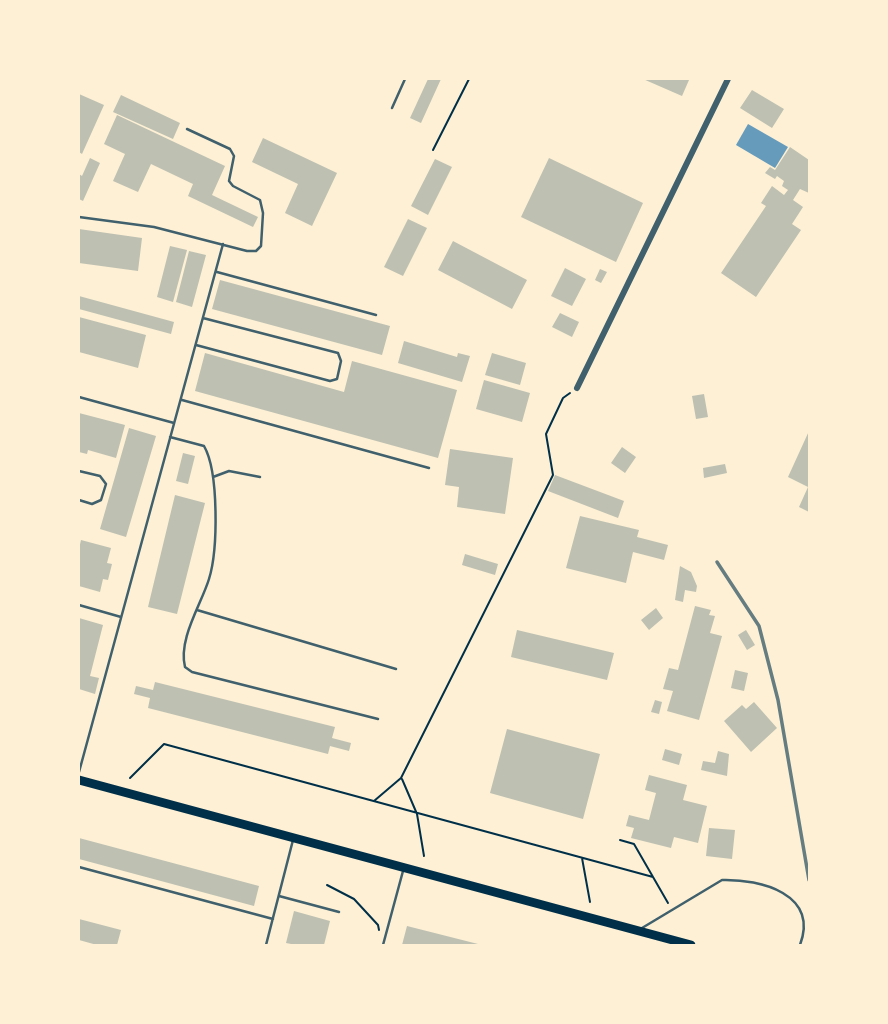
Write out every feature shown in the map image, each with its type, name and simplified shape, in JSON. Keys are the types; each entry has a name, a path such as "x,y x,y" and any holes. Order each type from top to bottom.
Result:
{"main road":[{"path":"79,780 691,945"}],"street":[{"path":"577,388 728,79"}],"lane":[{"path":"392,108 405,79"},
{"path":"79,217 154,227 256,251 261,246 263,213 260,201 233,187 229,181 234,156 230,149 187,129"},
{"path":"79,772 223,244"},
{"path":"216,272 376,314"},
{"path":"196,345 330,381 337,379 341,361 338,353 203,318"},
{"path":"79,397 174,423"},
{"path":"181,400 429,468"},
{"path":"170,437 204,446 209,454 213,477 216,548 210,577 186,639 185,667 378,719"},
{"path":"79,471 100,476 106,484 101,500 92,503 79,500"},
{"path":"213,477 229,471 260,477"},
{"path":"79,605 121,617"},
{"path":"197,610 396,668"},
{"path":"266,945 294,838"},
{"path":"79,867 273,919"},
{"path":"383,945 404,867"},
{"path":"639,930 722,880 736,880 771,887 789,896 803,916 805,927 800,945"},
{"path":"279,896 339,912"}],"path":[{"path":"433,150 468,79"},
{"path":"373,802 401,778 553,475 546,434 564,398 577,388"},
{"path":"130,778 164,744 653,877"},
{"path":"401,778 417,814 424,856"},
{"path":"620,840 634,844 668,903"},
{"path":"582,858 590,902"},
{"path":"327,885 354,899 378,925 380,935"}],"water":[{"path":"748,124 788,147 775,168 736,145"}],"building":[{"path":"428,79 441,79 421,123 410,118"},
{"path":"643,79 686,79 689,80 682,96"},
{"path":"752,90 784,109 772,128 740,108"},
{"path":"79,94 104,105 82,154 79,152"},
{"path":"121,95 180,123 173,139 113,112"},
{"path":"117,115 225,166 212,195 258,217 253,227 188,196 193,184 151,164 138,192 113,181 125,154 104,144"},
{"path":"263,138 337,173 312,226 285,213 298,184 252,162"},
{"path":"790,147 809,160 809,193 800,189 793,200 803,207 792,224 801,230 756,297 721,273 766,206 761,203 772,186 784,195 788,190 782,186 784,181 765,173 770,167 775,170"},
{"path":"90,158 100,163 83,201 79,199 79,174 82,176"},
{"path":"549,158 643,203 616,262 521,217"},
{"path":"435,159 452,167 428,215 411,206"},
{"path":"408,219 427,228 403,276 384,267"},
{"path":"79,229 142,238 138,271 79,263"},
{"path":"453,241 527,280 512,309 438,270"},
{"path":"170,246 187,250 173,302 157,297"},
{"path":"189,251 206,255 192,307 176,302"},
{"path":"565,268 586,279 572,306 551,296"},
{"path":"600,269 607,272 601,283 595,280"},
{"path":"220,280 390,326 382,355 212,309"},
{"path":"79,296 174,322 171,334 79,309"},
{"path":"560,313 579,322 572,337 552,327"},
{"path":"79,317 146,335 138,368 79,352"},
{"path":"404,341 457,357 458,353 470,356 462,382 398,363"},
{"path":"205,353 344,392 352,361 457,390 438,458 195,391"},
{"path":"492,353 526,363 520,385 485,375"},
{"path":"484,380 530,393 522,422 476,409"},
{"path":"704,394 708,417 696,419 692,396"},
{"path":"79,413 125,425 116,458 88,450 87,454 79,452"},
{"path":"129,428 156,436 126,537 100,529"},
{"path":"809,431 809,512 799,507 808,487 788,477"},
{"path":"622,447 636,457 625,473 611,463"},
{"path":"450,449 513,458 505,514 457,507 459,487 445,485"},
{"path":"183,453 195,456 188,484 176,481"},
{"path":"725,464 727,473 704,478 703,468"},
{"path":"555,475 624,501 618,518 548,491"},
{"path":"175,495 205,503 177,614 148,607"},
{"path":"580,516 639,530 637,537 668,545 664,560 633,552 626,583 566,568"},
{"path":"81,540 111,548 107,563 112,564 108,580 103,579 100,592 79,586"},
{"path":"465,554 498,564 495,575 462,565"},
{"path":"680,566 691,572 697,586 696,592 685,590 683,602 675,600"},
{"path":"695,606 711,610 709,615 715,616 710,633 722,636 699,720 667,711 673,691 663,689 669,668 678,670"},
{"path":"656,608 663,618 649,630 641,620"},
{"path":"79,618 103,625 90,676 99,678 95,694 79,689"},
{"path":"517,630 614,653 607,680 511,657"},
{"path":"746,630 755,645 747,650 738,635"},
{"path":"735,670 748,673 744,691 731,688"},
{"path":"155,682 335,727 332,738 351,743 349,751 330,746 328,754 148,708 150,698 134,694 136,686 153,690"},
{"path":"655,700 662,702 659,714 651,712"},
{"path":"754,702 777,728 751,752 724,721 742,705 746,709"},
{"path":"507,729 600,754 583,819 490,793"},
{"path":"665,749 682,754 679,765 662,760"},
{"path":"718,751 729,754 727,776 701,770 703,761 715,763"},
{"path":"649,775 687,785 683,800 707,806 698,843 674,837 671,848 631,838 634,828 626,826 629,815 649,820 656,793 645,790"},
{"path":"709,828 735,830 732,859 706,856"},
{"path":"79,838 259,886 254,906 79,859"},
{"path":"294,911 330,921 324,945 286,943"},
{"path":"79,919 121,930 117,945 97,945 79,940"},
{"path":"407,926 478,944 402,945"}],"railway":[{"path":"717,562 759,626 778,700 809,880"}]}
